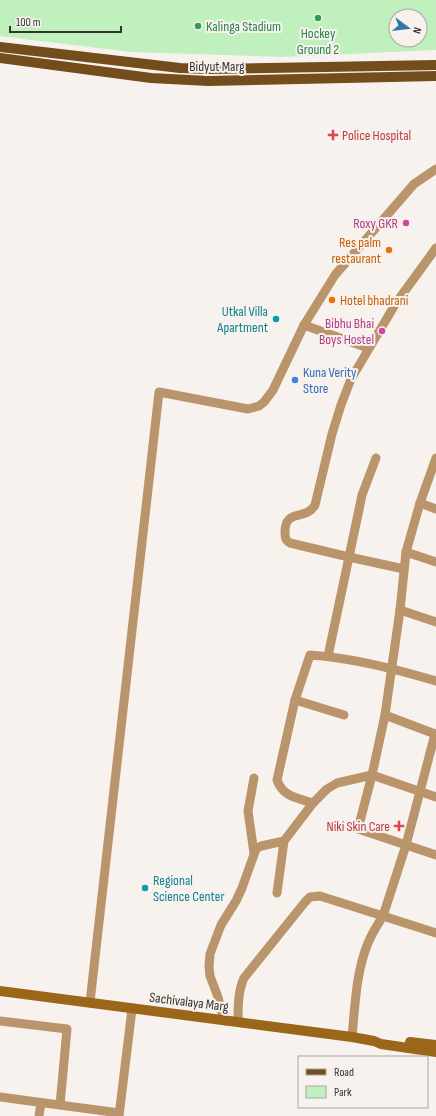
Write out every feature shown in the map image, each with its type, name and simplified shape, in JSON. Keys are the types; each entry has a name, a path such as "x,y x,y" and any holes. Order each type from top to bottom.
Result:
{"main road":[{"name":"Bidyut Marg","path":"0,47 180,68 248,69 436,65"},
{"name":"Bidyut Marg","path":"0,58 143,77 179,80 262,80 436,76"},
{"name":"Sachivalaya Marg","path":"0,991 374,1040 381,1039 436,1045"},
{"name":"Sachivalaya Marg","path":"374,1040 381,1044 436,1052"}],"street":[{"path":"90,1002 159,392 248,409 259,406 264,402 273,390 304,325 335,275 414,184 436,170"},
{"path":"404,569 290,543 286,541 285,524 290,518 308,512 315,505 332,434 351,379 396,303 436,248"},
{"path":"304,325 368,348"},
{"path":"328,656 362,495 376,458"},
{"path":"436,458 420,503 406,552 400,610 385,714 372,775 358,829 436,855"},
{"path":"420,503 436,510"},
{"path":"406,552 436,562"},
{"path":"400,610 436,622"},
{"path":"313,803 292,797 283,792 277,780 295,700 310,655 328,656 392,668 436,681"},
{"path":"295,700 344,715"},
{"path":"352,1037 355,1000 362,960 368,942 383,916 406,845 435,734 385,714"},
{"path":"277,893 284,841 313,803 327,789 337,783 372,775 436,797"},
{"path":"254,778 248,811 254,853"},
{"path":"225,1021 218,996 210,976 208,966 210,954 221,925 242,888 256,849 261,846 284,841"},
{"path":"238,1022 238,1000 241,984 244,978 310,897 320,896 436,933"},
{"path":"0,1097 119,1115 132,1009"},
{"path":"0,1021 67,1029 60,1105"},
{"path":"39,1116 41,1103"}],"green space":[{"name":"Kalinga Stadium","path":"0,0 436,0 436,50 283,57 131,52 0,36"}],"place":[{"name":"Hockey Ground 2","path":"318,18"},
{"name":"Kalinga Stadium","path":"198,26"},
{"name":"Police Hospital","path":"333,135"},
{"name":"Roxy GKR","path":"406,223"},
{"name":"Res palm restaurant","path":"389,250"},
{"name":"Hotel bhadrani","path":"332,300"},
{"name":"Utkal Villa Apartment","path":"276,319"},
{"name":"Bibhu Bhai Boys Hostel","path":"382,331"},
{"name":"Kuna Verity Store","path":"295,380"},
{"name":"Niki Skin Care","path":"399,826"},
{"name":"Regional Science Center","path":"145,888"}]}
